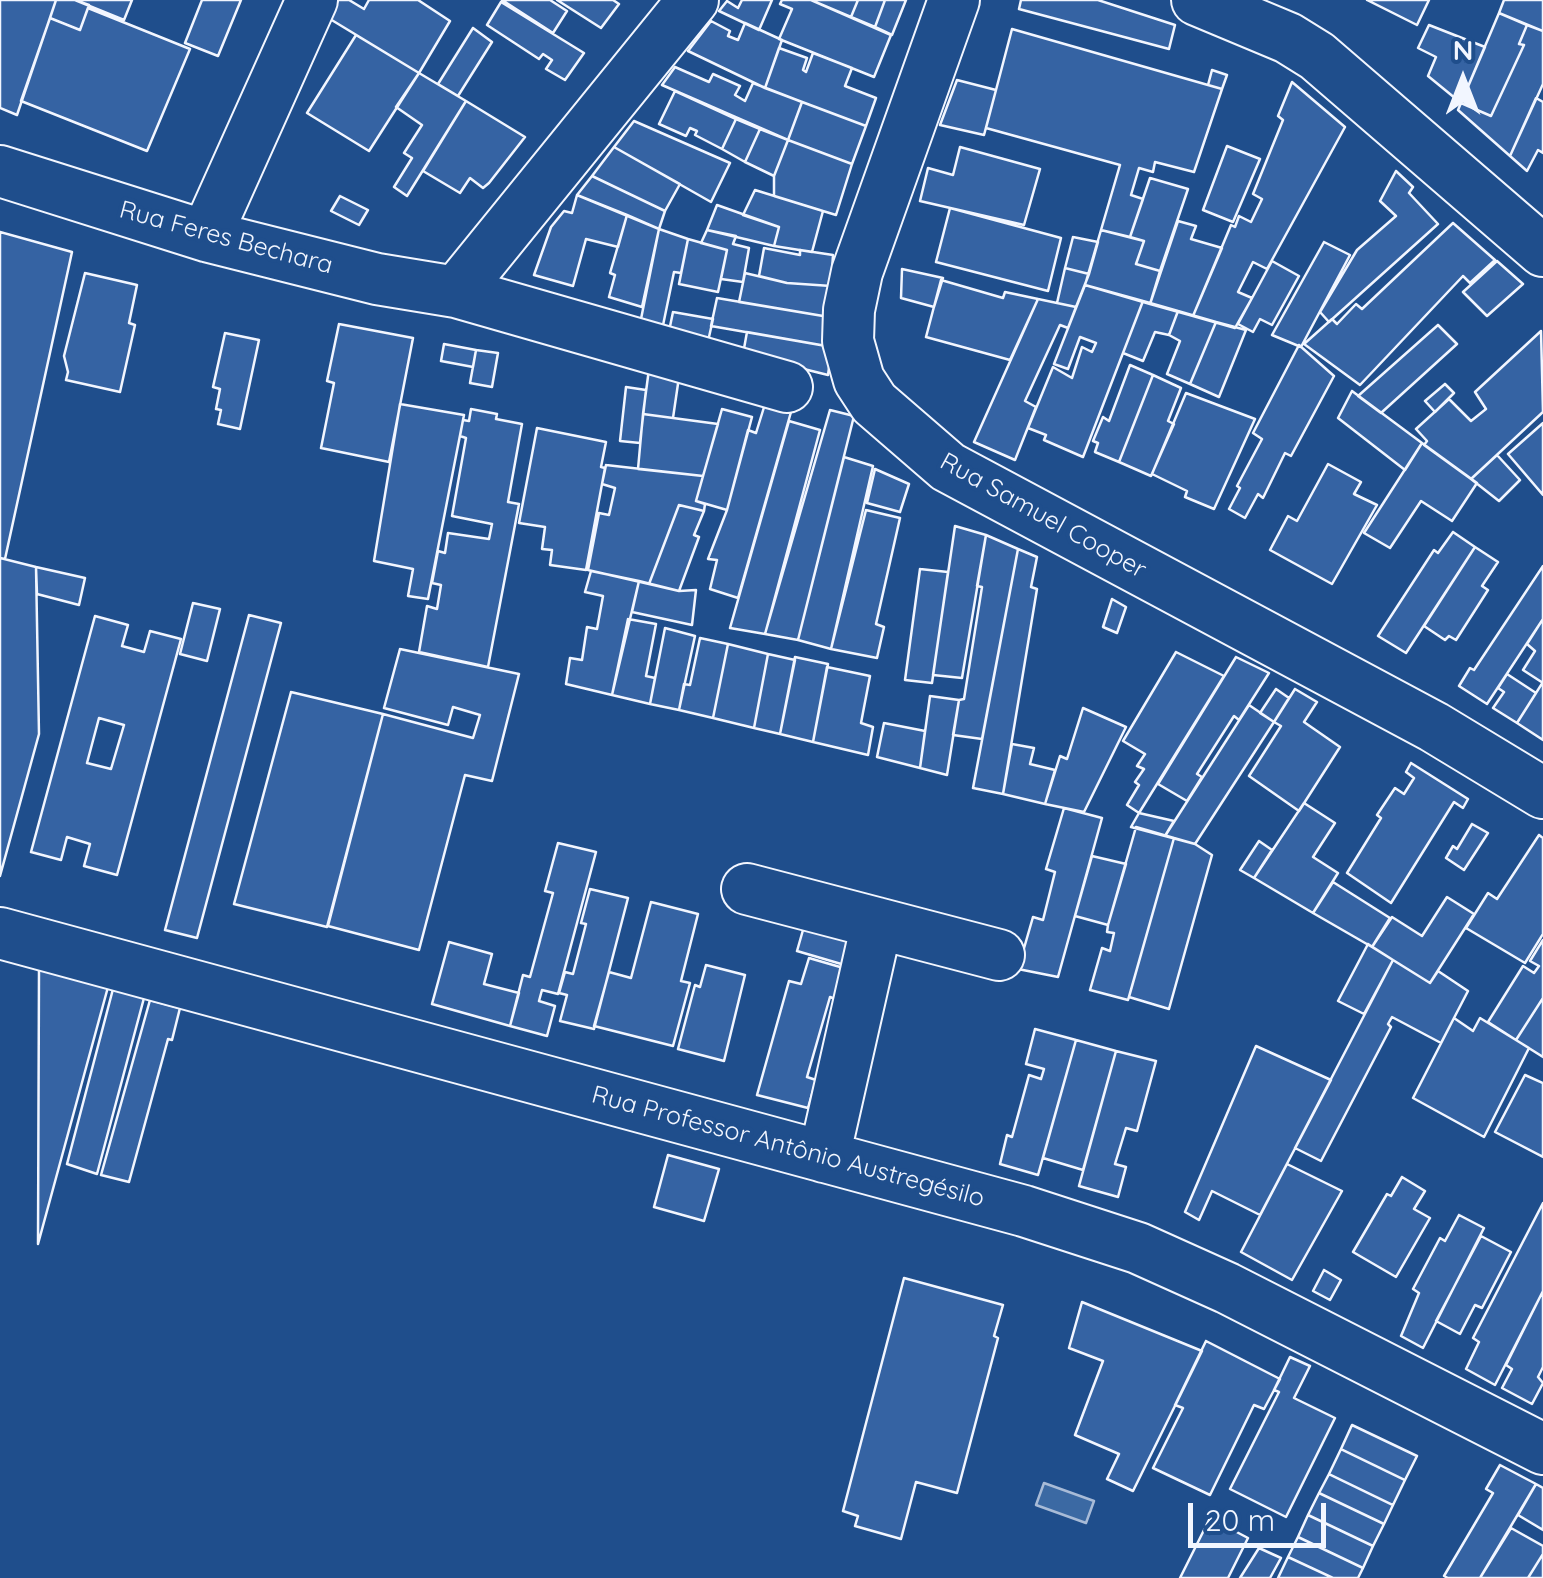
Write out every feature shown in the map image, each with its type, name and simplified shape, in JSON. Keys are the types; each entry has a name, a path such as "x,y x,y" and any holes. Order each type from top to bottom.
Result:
{"street":[{"path":"206,236 312,0"},
{"path":"456,292 694,0"},
{"name":"Rua Samuel Cooper","path":"954,0 856,272 848,341 859,380 874,403 948,467 1434,727 1543,793"},
{"path":"1197,0 1288,38 1317,56 1543,251"},
{"name":"Rua Feres Bechara","path":"0,170 206,236 378,279 456,292 787,386"},
{"path":"747,888 999,955"},
{"path":"824,1157 877,922"},
{"name":"Rua Professor Antônio Austregésilo","path":"0,933 1024,1211 1138,1248 1245,1297 1543,1449"}],"water":[{"path":"1044,1483 1094,1501 1086,1523 1036,1505"}],"building":[{"path":"0,0 56,0 17,115 0,108"},
{"path":"56,0 89,5 80,30 50,18"},
{"path":"75,0 132,0 124,20"},
{"path":"202,0 241,0 218,56 185,43"},
{"path":"338,0 349,0 364,9 369,0 418,0 450,21 419,73 330,19"},
{"path":"502,0 550,0 567,11 553,33"},
{"path":"557,0 613,0 619,4 601,28"},
{"path":"742,0 772,0 759,30 719,11 727,1 738,8"},
{"path":"782,0 811,0 891,35 874,77 779,39 792,9 780,4"},
{"path":"811,0 858,0 851,17"},
{"path":"858,0 885,0 875,27 851,17"},
{"path":"885,0 906,0 892,35 875,27"},
{"path":"1021,0 1098,0 1175,25 1169,49 1019,9"},
{"path":"1367,0 1429,0 1417,25"},
{"path":"1504,0 1543,0 1543,31 1499,13"},
{"path":"501,2 584,53 565,80 546,69 552,60 543,54 539,59 487,25"},
{"path":"88,8 190,49 147,151 21,101 50,18 80,30"},
{"path":"1499,13 1527,25 1519,44 1524,45 1491,116 1461,103"},
{"path":"711,21 738,40 745,23 782,40 765,88 688,51"},
{"path":"1429,25 1485,47 1461,103 1428,76 1436,57 1418,48"},
{"path":"1527,25 1543,31 1543,84 1510,156 1458,110 1461,103 1491,116 1524,45 1519,44"},
{"path":"473,28 492,42 458,96 438,84"},
{"path":"1012,29 1222,89 1194,172 1155,162 1153,172 1139,168 1131,195 1143,199 1130,237 1101,230 1120,165 986,128"},
{"path":"356,35 419,73 369,151 307,113"},
{"path":"779,48 807,58 803,70 806,72 813,53 852,68 845,86 876,98 866,126 765,88"},
{"path":"675,67 709,82 713,74 740,86 735,95 745,101 753,83 802,102 788,140 662,85"},
{"path":"1212,70 1227,75 1222,89 1208,85"},
{"path":"419,73 466,101 407,196 394,187 412,158 404,153 422,125 396,107"},
{"path":"957,80 996,90 984,135 940,125"},
{"path":"1292,82 1345,127 1267,269 1253,262 1238,292 1252,298 1235,328 1193,316 1231,225 1235,227 1239,216 1251,222 1262,199 1253,194 1283,120 1278,116"},
{"path":"675,91 736,119 722,149 695,135 697,131 690,128 686,136 659,124"},
{"path":"1536,98 1543,102 1543,153 1538,150 1527,171 1510,156"},
{"path":"466,101 525,137 489,183 483,188 470,178 460,193 423,171"},
{"path":"802,102 866,126 852,164 788,140"},
{"path":"736,119 760,129 745,162 722,149"},
{"path":"634,121 730,163 711,202 614,147"},
{"path":"760,129 788,140 774,176 745,162"},
{"path":"788,140 852,164 836,215 774,196 774,176"},
{"path":"1227,146 1260,159 1233,222 1203,210"},
{"path":"614,147 680,184 665,211 592,176"},
{"path":"960,147 1040,169 1024,225 920,201 928,168 953,175"},
{"path":"1396,171 1413,187 1409,193 1438,224 1329,322 1320,312 1357,250 1396,216 1380,201"},
{"path":"592,176 665,211 659,229 577,195"},
{"path":"1150,178 1188,189 1160,271 1136,264 1144,241 1130,237"},
{"path":"755,190 823,211 812,252 774,246 779,227 743,215"},
{"path":"577,195 627,215 618,247 586,239 573,286 534,275 551,227 564,211 572,213"},
{"path":"340,196 368,210 359,225 331,211"},
{"path":"717,205 779,227 774,246 707,230"},
{"path":"950,208 1061,238 1048,291 936,262"},
{"path":"627,215 659,229 642,307 609,297 615,275 610,273"},
{"path":"1178,221 1196,226 1191,239 1222,248 1193,316 1150,304"},
{"path":"1453,223 1495,260 1470,283 1463,276 1360,385 1304,344 1332,319 1337,324 1356,304 1362,309"},
{"path":"659,229 688,239 681,273 674,272 661,335 639,329"},
{"path":"707,230 736,236 733,244 749,248 743,282 721,279 727,250 701,243"},
{"path":"1101,230 1144,241 1136,264 1160,271 1150,304 1085,285"},
{"path":"0,232 72,252 5,559 0,558"},
{"path":"1073,237 1098,242 1089,274 1065,268"},
{"path":"688,239 727,250 718,292 679,284"},
{"path":"1324,242 1350,255 1301,347 1272,335"},
{"path":"764,248 800,255 800,250 833,255 831,286 787,283 759,276"},
{"path":"1272,261 1299,276 1272,325 1260,319 1253,332 1238,324"},
{"path":"1497,261 1523,284 1487,316 1463,292"},
{"path":"1065,268 1089,274 1076,307 1057,303"},
{"path":"902,269 943,278 934,307 901,298"},
{"path":"85,273 137,285 129,323 135,325 120,392 66,380 64,356"},
{"path":"745,273 787,283 831,286 829,317 739,302"},
{"path":"941,280 1003,298 1005,292 1038,299 1010,360 926,337"},
{"path":"1085,285 1143,301 1083,457 1044,440 1046,435 1028,428 1053,367 1072,378 1082,347 1092,352 1096,343 1080,337 1068,369 1054,364"},
{"path":"717,298 829,317 826,346 711,326"},
{"path":"1038,299 1076,307 1068,328 1060,325 1025,401 1036,407 1015,460 974,442"},
{"path":"1143,301 1178,311 1169,335 1155,332 1143,361 1123,353"},
{"path":"1178,311 1216,322 1190,384 1167,374 1180,341 1169,335"},
{"path":"673,312 713,319 707,346 668,336"},
{"path":"1216,322 1246,330 1219,397 1190,384"},
{"path":"339,324 413,338 389,462 321,448 334,383 327,381"},
{"path":"1438,325 1457,344 1381,413 1358,396"},
{"path":"1541,331 1543,412 1471,479 1424,445 1427,441 1416,429 1449,399 1471,421 1486,409 1475,392"},
{"path":"747,332 832,347 828,375 743,354"},
{"path":"225,333 259,340 240,429 218,424 220,389 213,387"},
{"path":"444,344 476,350 473,367 441,361"},
{"path":"1299,345 1334,376 1291,456 1285,453 1263,498 1258,494 1245,518 1229,509 1262,439 1253,433"},
{"path":"476,350 498,353 492,387 470,383"},
{"path":"1130,365 1153,375 1119,462 1095,452 1098,443 1093,441 1103,417 1109,421"},
{"path":"649,369 679,377 673,418 643,414"},
{"path":"1153,375 1181,388 1168,421 1174,424 1151,476 1119,462"},
{"path":"1445,384 1454,393 1435,412 1425,401"},
{"path":"626,387 646,390 640,443 620,441"},
{"path":"1352,391 1422,443 1405,470 1338,418"},
{"path":"1186,393 1255,419 1214,509 1185,497 1187,491 1152,474"},
{"path":"400,404 464,415 428,599 408,596 413,569 374,561"},
{"path":"765,404 791,412 738,598 710,589 717,560 708,559 727,510 748,430 756,433"},
{"path":"471,409 522,424 508,502 519,504 488,667 419,652 427,606 437,609 441,585 432,583 438,551 445,553 448,533 489,539 492,524 452,516 466,438 460,436 463,420 469,421"},
{"path":"722,409 752,417 727,510 696,501"},
{"path":"830,410 854,416 798,640 765,634"},
{"path":"643,414 718,424 703,476 638,469"},
{"path":"789,421 820,430 765,634 730,628"},
{"path":"1543,423 1543,495 1508,454"},
{"path":"537,428 606,442 601,467 605,468 586,570 550,565 552,550 542,549 545,527 519,523"},
{"path":"1422,443 1477,483 1452,521 1421,501 1390,548 1364,533"},
{"path":"1497,455 1520,480 1499,501 1471,479"},
{"path":"844,457 873,466 831,649 798,640"},
{"path":"1328,464 1361,482 1354,494 1377,505 1332,584 1270,550 1288,516 1297,521"},
{"path":"606,465 703,476 696,501 705,504 704,511 679,505 649,584 588,570 599,513 609,515 615,488 602,484"},
{"path":"875,469 909,484 900,512 867,503"},
{"path":"679,505 704,511 679,591 649,584"},
{"path":"866,510 900,518 876,624 884,627 877,658 831,649"},
{"path":"955,526 986,535 962,678 933,675"},
{"path":"1453,532 1475,547 1406,653 1378,636 1434,550 1438,553"},
{"path":"986,535 1018,549 982,739 953,735 959,700 964,699"},
{"path":"1475,547 1498,562 1482,586 1488,590 1456,640 1449,636 1445,640 1424,626"},
{"path":"1018,549 1037,557 1031,587 1037,589 1003,794 973,788"},
{"path":"0,558 36,567 39,734 0,876"},
{"path":"1543,566 1543,619 1487,704 1459,686 1470,668 1474,670"},
{"path":"36,567 85,578 79,605 37,594"},
{"path":"920,569 948,572 932,683 905,680"},
{"path":"591,571 639,581 612,695 566,684 570,658 582,660 587,627 597,629 603,596 585,592"},
{"path":"639,581 679,591 696,590 692,625 632,612"},
{"path":"1112,599 1126,607 1117,633 1103,627"},
{"path":"193,603 220,609 207,661 180,654"},
{"path":"249,615 281,623 197,938 165,930"},
{"path":"95,616 128,625 122,646 144,652 150,631 181,639 117,875 84,866 90,844 67,837 61,860 31,852","holes":["99,718 124,725 111,769 87,763"]},
{"path":"628,619 656,624 646,676 655,678 650,704 612,695"},
{"path":"1543,619 1543,683 1523,670 1535,651 1527,644"},
{"path":"665,628 695,636 679,710 650,704"},
{"path":"700,638 728,644 713,718 679,710 684,684 690,685"},
{"path":"728,644 768,654 754,728 713,718"},
{"path":"400,649 519,674 492,781 465,775 419,950 328,926 383,714 473,738 480,715 453,707 448,725 384,708"},
{"path":"1176,652 1224,676 1139,813 1127,805 1139,785 1135,782 1144,769 1137,766 1145,754 1123,741"},
{"path":"768,654 795,660 780,734 754,728"},
{"path":"795,657 828,664 813,742 780,734"},
{"path":"1236,657 1269,673 1239,720 1234,716 1197,774 1202,777 1187,801 1158,784"},
{"path":"827,667 870,676 861,723 873,727 868,755 813,742"},
{"path":"1507,674 1536,693 1517,723 1493,708 1504,692 1498,688"},
{"path":"1543,682 1543,740 1517,723"},
{"path":"1276,689 1289,698 1274,722 1260,713"},
{"path":"1295,689 1317,702 1304,722 1340,747 1299,811 1249,776 1281,726 1274,722"},
{"path":"291,692 383,714 327,927 234,904"},
{"path":"930,696 959,700 947,775 920,768"},
{"path":"1249,705 1274,722 1195,844 1165,836"},
{"path":"1083,708 1126,727 1084,812 1045,804 1060,756 1067,759"},
{"path":"884,723 925,731 920,768 877,757"},
{"path":"1012,744 1034,748 1030,764 1055,770 1045,804 1003,794"},
{"path":"1411,763 1468,799 1463,808 1454,802 1391,903 1347,873 1395,788 1404,794 1414,778 1406,772"},
{"path":"1304,803 1335,823 1313,857 1338,873 1313,913 1254,878"},
{"path":"1064,808 1102,818 1058,977 1018,969 1033,917 1043,920 1055,872 1046,869"},
{"path":"1139,813 1174,821 1165,836 1131,827"},
{"path":"1472,824 1488,833 1464,870 1446,858 1453,846 1457,849"},
{"path":"1136,827 1174,838 1128,1000 1090,990 1102,948 1110,951 1114,933 1107,932 1108,925"},
{"path":"1539,835 1543,838 1543,934 1525,963 1466,928 1488,893 1497,899"},
{"path":"1174,838 1195,844 1212,855 1169,1009 1129,997"},
{"path":"1259,841 1272,850 1254,878 1240,870"},
{"path":"558,843 596,852 558,994 542,990 539,1001 555,1006 547,1036 510,1026 523,975 530,977 553,893 545,891"},
{"path":"1092,856 1126,864 1108,925 1075,916"},
{"path":"1333,882 1390,918 1372,947 1313,913"},
{"path":"590,889 628,898 594,1029 560,1021 567,995 559,993 565,972 573,974"},
{"path":"1447,897 1474,914 1430,983 1372,947 1392,917 1422,936"},
{"path":"651,902 698,914 681,981 690,983 673,1046 594,1026 609,972 631,978"},
{"path":"805,923 857,936 848,966 797,951"},
{"path":"1543,940 1543,998 1516,1040 1488,1022 1523,966 1534,973 1539,966 1530,961"},
{"path":"449,942 492,954 484,984 519,993 510,1026 432,1004"},
{"path":"1368,944 1393,960 1364,1014 1338,1001"},
{"path":"809,958 847,969 838,1000 830,997 807,1077 816,1080 808,1108 757,1095 789,981 801,984"},
{"path":"1393,960 1430,983 1438,971 1468,991 1441,1043 1392,1017 1388,1024 1391,1027 1321,1161 1295,1148"},
{"path":"706,965 745,975 724,1061 678,1049 695,985 700,987"},
{"path":"39,969 108,987 38,1244"},
{"path":"113,989 144,998 97,1174 67,1164"},
{"path":"1543,998 1543,1057 1516,1040"},
{"path":"150,1000 180,1008 129,1182 101,1175"},
{"path":"1454,1018 1473,1031 1480,1018 1529,1048 1484,1137 1413,1098"},
{"path":"1035,1029 1076,1040 1038,1175 1000,1164 1007,1135 1012,1137 1029,1075 1041,1079 1044,1069 1026,1064"},
{"path":"1076,1040 1116,1051 1083,1170 1043,1158"},
{"path":"1256,1046 1331,1080 1260,1215 1212,1191 1199,1220 1185,1212"},
{"path":"1116,1051 1156,1061 1137,1131 1126,1128 1115,1164 1126,1167 1118,1197 1079,1186"},
{"path":"1525,1075 1543,1083 1543,1157 1495,1132"},
{"path":"668,1155 719,1169 704,1221 654,1207"},
{"path":"1287,1164 1342,1191 1292,1280 1241,1252"},
{"path":"1402,1177 1425,1191 1414,1209 1430,1218 1396,1277 1353,1252 1387,1194 1391,1196"},
{"path":"1543,1203 1543,1291 1495,1385 1466,1369 1479,1342 1473,1338"},
{"path":"1459,1215 1484,1228 1423,1348 1401,1336 1419,1293 1413,1289 1440,1238 1445,1241"},
{"path":"1481,1236 1511,1252 1482,1308 1475,1305 1460,1334 1436,1321"},
{"path":"1324,1270 1341,1280 1330,1300 1313,1291"},
{"path":"904,1278 1003,1305 957,1493 916,1482 901,1539 855,1526 858,1516 843,1511"},
{"path":"1543,1291 1543,1367 1538,1377 1543,1383 1532,1404 1502,1388 1512,1369 1506,1365"},
{"path":"1082,1302 1202,1351 1133,1491 1107,1479 1119,1454 1075,1435 1103,1361 1069,1348"},
{"path":"1206,1341 1280,1379 1264,1409 1254,1405 1210,1495 1153,1468 1183,1408 1175,1405"},
{"path":"1290,1357 1310,1366 1294,1398 1335,1418 1286,1517 1230,1489 1279,1392 1274,1390"},
{"path":"1352,1425 1417,1456 1405,1480 1341,1449"},
{"path":"1341,1449 1405,1480 1393,1505 1329,1474"},
{"path":"1500,1465 1536,1484 1480,1578 1448,1578 1444,1576 1493,1493 1486,1489"},
{"path":"1329,1474 1393,1505 1384,1524 1319,1493"},
{"path":"1536,1484 1543,1488 1543,1530 1518,1515"},
{"path":"1319,1493 1384,1524 1373,1546 1308,1515"},
{"path":"1308,1515 1373,1546 1363,1568 1298,1537"},
{"path":"1210,1518 1248,1538 1228,1578 1180,1578"},
{"path":"1511,1528 1543,1546 1543,1554 1528,1578 1480,1578"},
{"path":"1298,1537 1363,1568 1358,1578 1333,1578 1288,1557"},
{"path":"1259,1548 1281,1558 1270,1578 1240,1578"},
{"path":"1543,1554 1543,1578 1528,1578"},
{"path":"1288,1557 1333,1578 1278,1578"}]}
